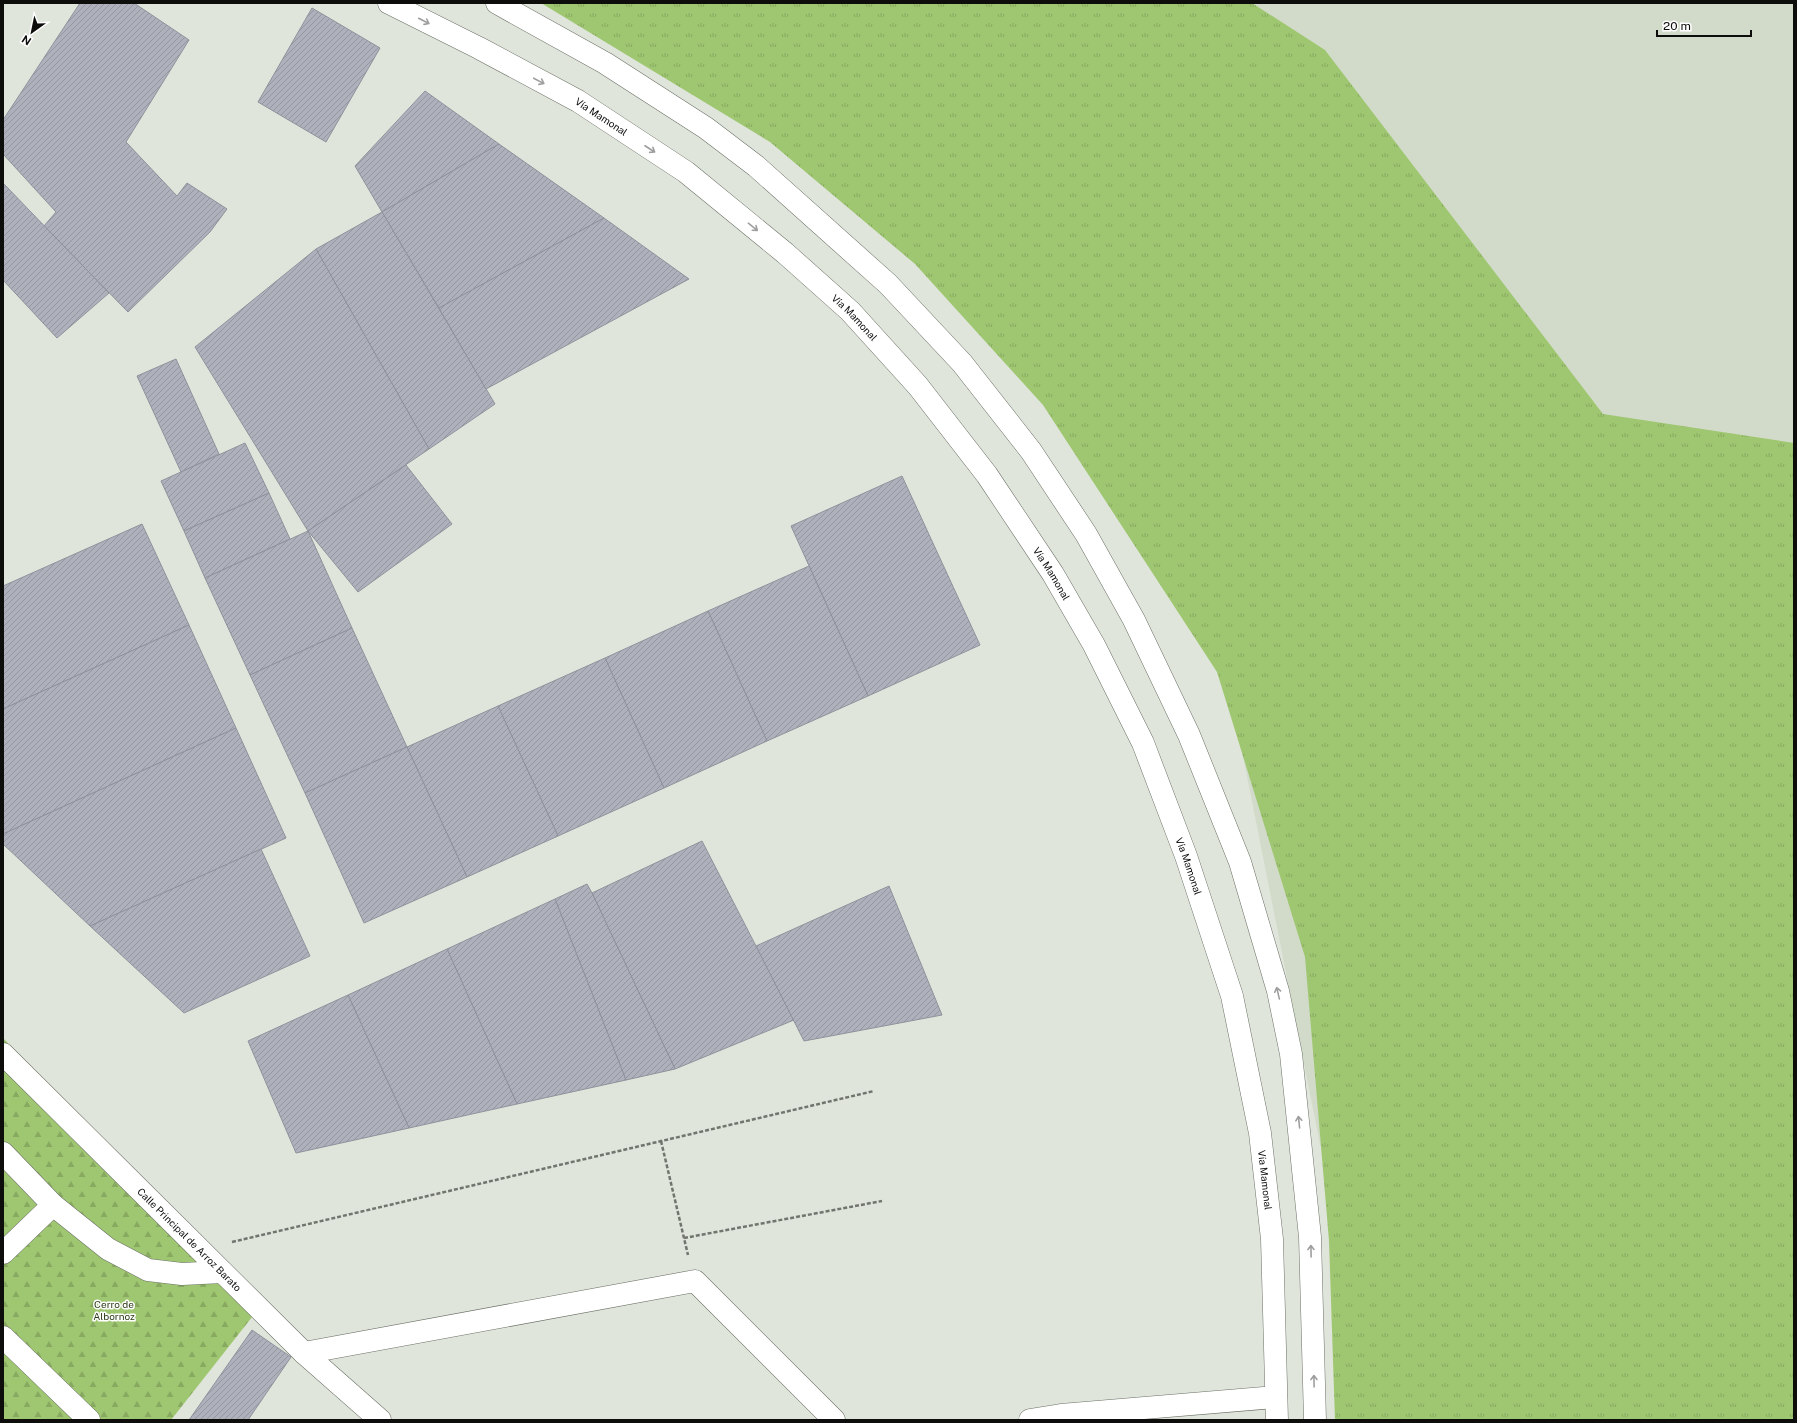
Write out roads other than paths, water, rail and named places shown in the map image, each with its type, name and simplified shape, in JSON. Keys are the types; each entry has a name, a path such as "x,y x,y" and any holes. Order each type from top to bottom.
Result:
{"main road":[{"name":"Vía Mamonal","path":"389,3 479,48 578,101 686,172 785,253 850,311 918,386 987,475 1053,574 1094,645 1144,743 1186,856 1232,996 1260,1133 1272,1239 1277,1420"},
{"path":"497,3 605,63 706,128 756,166 888,284 962,363 1031,451 1086,534 1134,620 1189,735 1240,862 1278,991 1291,1054 1310,1237 1314,1420"},
{"name":"Calle Principal de Arroz Barato","path":"3,1054 304,1353 380,1420"},
{"path":"3,1153 53,1205 108,1249 148,1270 182,1274 222,1272"},
{"path":"3,1253 53,1205"},
{"path":"304,1353 695,1281 834,1420"},
{"path":"3,1337 89,1420"},
{"path":"1030,1420 1061,1415 1276,1397"}],"park label":[{"name":"Cerro de Albornoz","path":"114,1310"}]}
